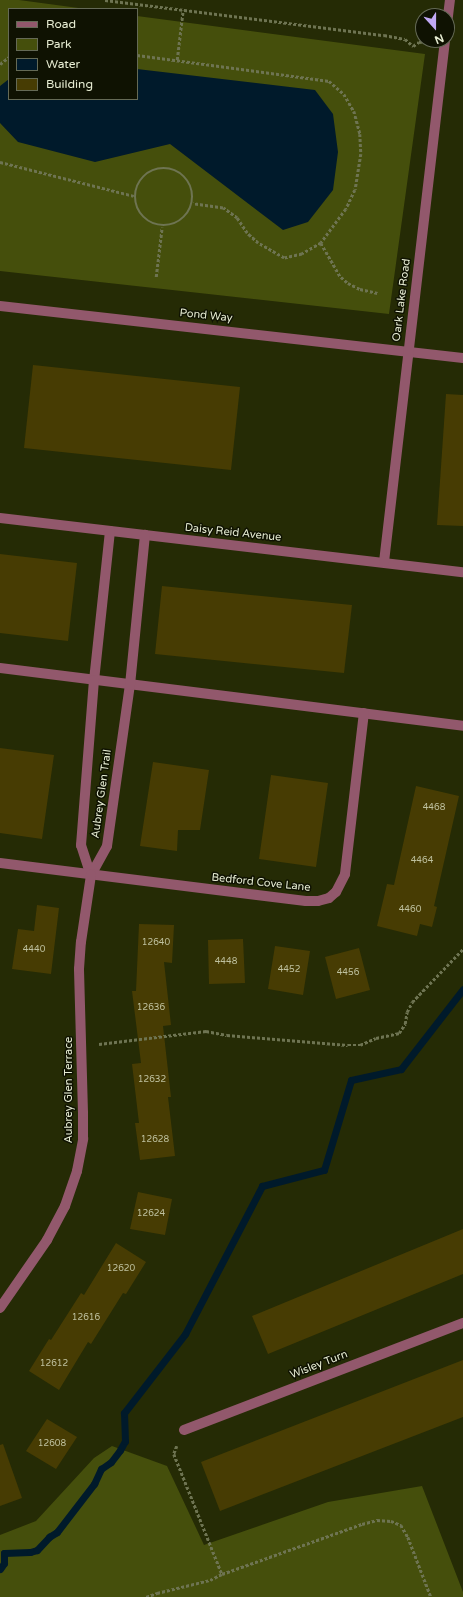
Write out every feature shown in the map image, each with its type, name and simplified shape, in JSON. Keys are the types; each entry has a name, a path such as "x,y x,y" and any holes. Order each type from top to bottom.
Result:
{"street":[{"name":"Oark Lake Road","path":"384,562 444,48"},
{"name":"Pond Way","path":"0,306 463,358"},
{"name":"Daisy Reid Avenue","path":"0,518 463,572"},
{"name":"Aubrey Glen Trail","path":"91,875 81,845 94,680 110,531"},
{"name":"Aubrey Glen Trail","path":"91,875 107,846 130,685 145,535"},
{"path":"0,668 463,726"},
{"name":"Bedford Cove Lane","path":"0,863 306,901 318,901 329,898 336,892 345,874 364,714"},
{"name":"Aubrey Glen Terrace","path":"0,1308 47,1240 65,1206 77,1171 83,1139 80,962 91,875"},
{"name":"Wisley Turn","path":"184,1430 463,1323"}],"path":[{"path":"105,0 384,35 405,39 413,46 415,45"},
{"path":"177,60 183,10"},
{"path":"138,55 329,81 344,94 354,112 360,134 359,172 355,190 346,209 321,243 302,254 284,258 258,243 247,233 237,218 223,208 193,204"},
{"path":"0,64 8,58"},
{"path":"0,162 134,196"},
{"path":"159,168 168,168 178,171 191,185 194,194 193,204 189,213 183,220 175,225 162,226 156,226 146,221 140,215 135,206 134,196 139,182 149,172 159,168"},
{"path":"156,277 162,226"},
{"path":"321,243 341,277 348,284 366,292 378,293"},
{"path":"81,1046 206,1031 242,1036 360,1045 376,1038 400,1033 405,1024 407,1012 412,1002 463,949"},
{"path":"184,1430 174,1454 222,1574"},
{"path":"146,1597 222,1574 377,1520 391,1521 401,1525 408,1537 431,1597"}],"green space":[{"path":"0,0 19,0 79,8 8,8 8,100 138,100 138,16 425,54 389,314 0,271"},
{"path":"112,1446 167,1466 204,1545 328,1502 422,1486 463,1592 463,1597 0,1597 0,1535 36,1521 94,1458"}],"water":[{"path":"138,69 315,90 333,114 338,152 333,190 308,222 283,230 170,144 95,162 18,142 0,123 0,86 8,80 8,100 138,100"}],"building":[{"path":"33,365 240,387 231,470 24,448"},
{"path":"446,394 463,395 463,526 437,525"},
{"path":"0,554 77,563 68,641 0,633"},
{"path":"162,586 352,605 344,673 155,654"},
{"path":"0,748 54,755 42,839 0,833"},
{"path":"153,762 209,770 200,830 178,830 177,851 140,846"},
{"path":"271,775 328,783 316,867 259,859"},
{"path":"416,786 459,796 434,906 437,907 432,927 420,924 417,936 377,926 387,884 394,885"},
{"path":"37,905 59,908 51,974 12,969 18,929 34,931"},
{"path":"139,924 174,925 172,963 164,962 171,1025 163,1026 171,1097 168,1097 175,1156 140,1160 135,1123 139,1123 132,1064 141,1063 132,991 136,991"},
{"path":"243,939 245,983 209,984 208,940"},
{"path":"275,946 310,951 303,995 268,989"},
{"path":"359,948 370,990 336,999 325,957"},
{"path":"138,1192 172,1199 165,1235 130,1229"},
{"path":"463,1229 463,1274 268,1354 252,1316"},
{"path":"116,1243 146,1262 126,1294 123,1293 91,1344 88,1342 59,1390 29,1371 81,1293 84,1295"},
{"path":"463,1360 463,1417 220,1511 201,1462"},
{"path":"47,1419 77,1437 56,1469 26,1451"},
{"path":"3,1444 22,1498 0,1506 0,1445"}],"waterway":[{"path":"0,1569 4,1563 4,1553 30,1552 37,1550 49,1537 57,1532 94,1484 101,1469 111,1462 120,1450 125,1441 124,1413 185,1334 262,1186 324,1170 351,1080 401,1069 463,989"}]}
